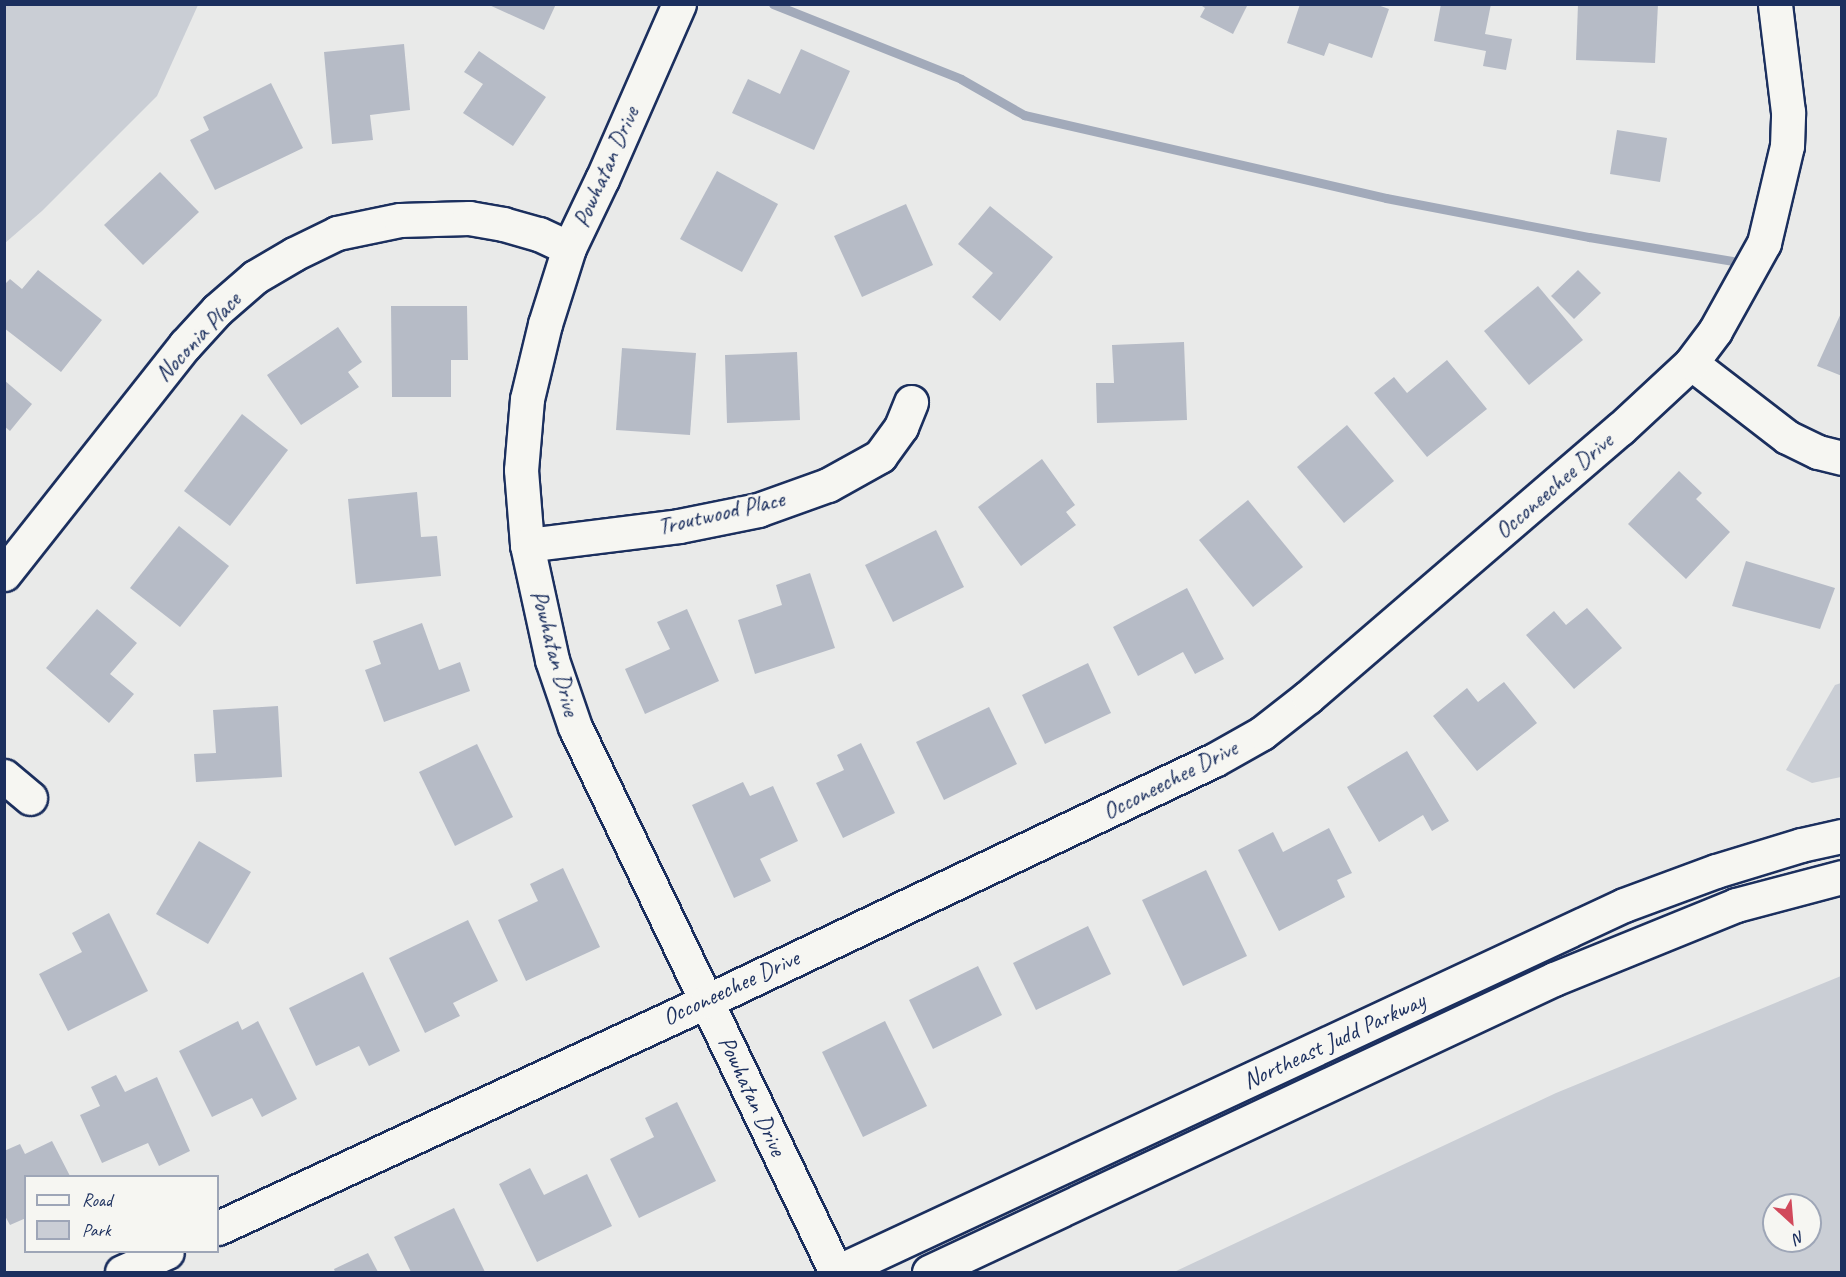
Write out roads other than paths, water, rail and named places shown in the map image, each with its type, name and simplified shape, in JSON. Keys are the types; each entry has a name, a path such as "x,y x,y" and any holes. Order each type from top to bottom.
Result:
{"main road":[{"name":"Powhatan Drive","path":"679,4 569,248 545,324 526,399 521,470 527,545 552,660 575,727 836,1272"},
{"name":"Occoneechee Drive","path":"219,1228 707,1001 1203,765 1262,733 1308,697 1612,437 1691,363 1735,300 1764,243 1778,192 1787,146 1788,112 1775,4"},
{"name":"Noconia Place","path":"4,574 185,345 217,310 255,277 294,254 337,233 400,219 469,218 539,234 569,248"},
{"path":"1691,363 1787,437 1818,452 1842,458"},
{"name":"Troutwood Place","path":"527,545 680,526 758,510 828,485 880,456 901,427 911,402"},
{"path":"4,776 30,798"},
{"name":"Northeast Judd Parkway","path":"836,1272 1624,905 1716,871 1801,845 1842,836"},
{"name":"Northeast Judd Parkway","path":"929,1272 1554,979 1736,905 1842,877"},
{"path":"122,1272 163,1253"}],"waterway":[{"path":"773,4 961,79 1024,115 1386,198 1589,237 1732,261"}]}
